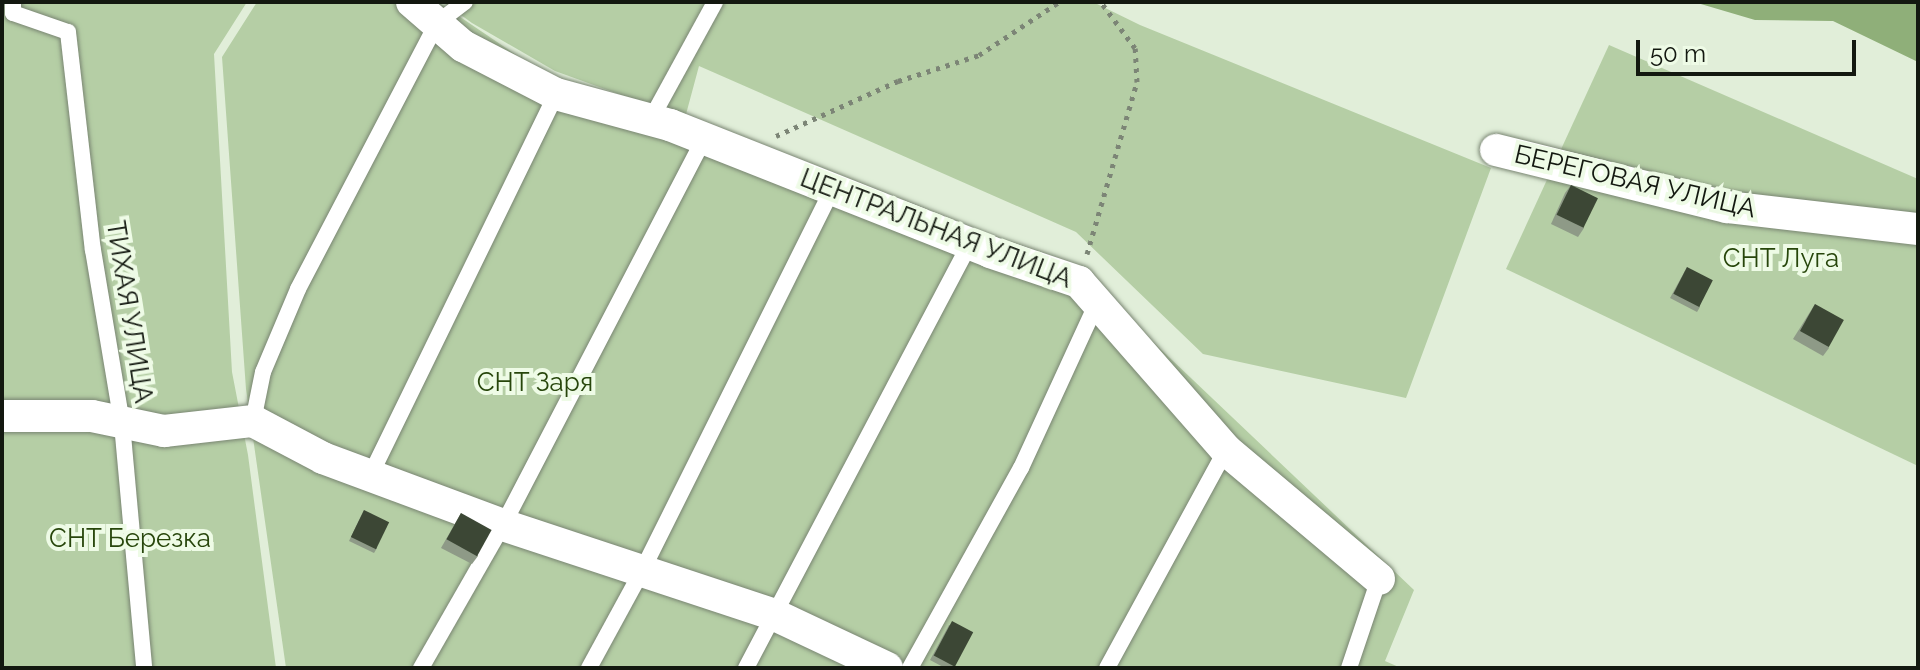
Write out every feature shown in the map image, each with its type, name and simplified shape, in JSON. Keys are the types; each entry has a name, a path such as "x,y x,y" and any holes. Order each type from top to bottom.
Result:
{"street":[{"name":"ЦЕНТРАЛЬНАЯ УЛИЦА","path":"412,2 463,46 556,94 651,119 1088,292 1226,450 1379,579"},
{"name":"БЕРЕГОВАЯ УЛИЦА","path":"1496,150 1727,207 1918,229"},
{"path":"2,416 92,416 164,431 253,421 323,458 503,525 775,615 890,667"}],"lane":[{"name":"ТИХАЯ УЛИЦА","path":"13,2 13,13 68,32 93,250 122,424 144,668"},
{"path":"253,421 263,372 298,289 437,23 465,2"},
{"path":"651,119 715,2"},
{"path":"371,474 556,94"},
{"path":"421,668 503,525 704,139"},
{"path":"589,668 643,569 832,190"},
{"path":"746,668 970,244"},
{"path":"890,667 1021,468 1088,292"},
{"path":"1107,668 1226,450"},
{"path":"1349,668 1379,579"}],"path":[{"path":"740,153 898,81 979,55 1059,2"},
{"path":"1088,292 1137,82 1135,48 1101,2"}],"green space":[{"name":"СНТ Березка","path":"2,2 247,2 214,54 232,372 248,455 276,668 2,668"},
{"name":"СНТ Заря","path":"257,2 438,2 553,80 1052,284 1133,323 1414,590 1385,661 1401,668 286,668 246,389 222,57"},
{"path":"443,2 1093,2 1140,25 1491,168 1406,398 1203,354 1076,232 699,66 685,118 555,71 472,23"},
{"name":"СНТ Луга","path":"1609,45 1918,179 1918,466 1506,269"}],"shaded area":[{"path":"1694,2 1918,2 1918,62 1833,21 1755,20"}],"building":[{"path":"1571,185 1598,198 1583,228 1557,215"},
{"path":"1687,267 1713,280 1699,307 1673,294"},
{"path":"1815,304 1844,320 1829,347 1800,331"},
{"path":"364,510 389,522 376,549 351,537"},
{"path":"461,513 492,530 477,556 446,539"},
{"path":"952,621 973,632 955,667 934,655"}]}
